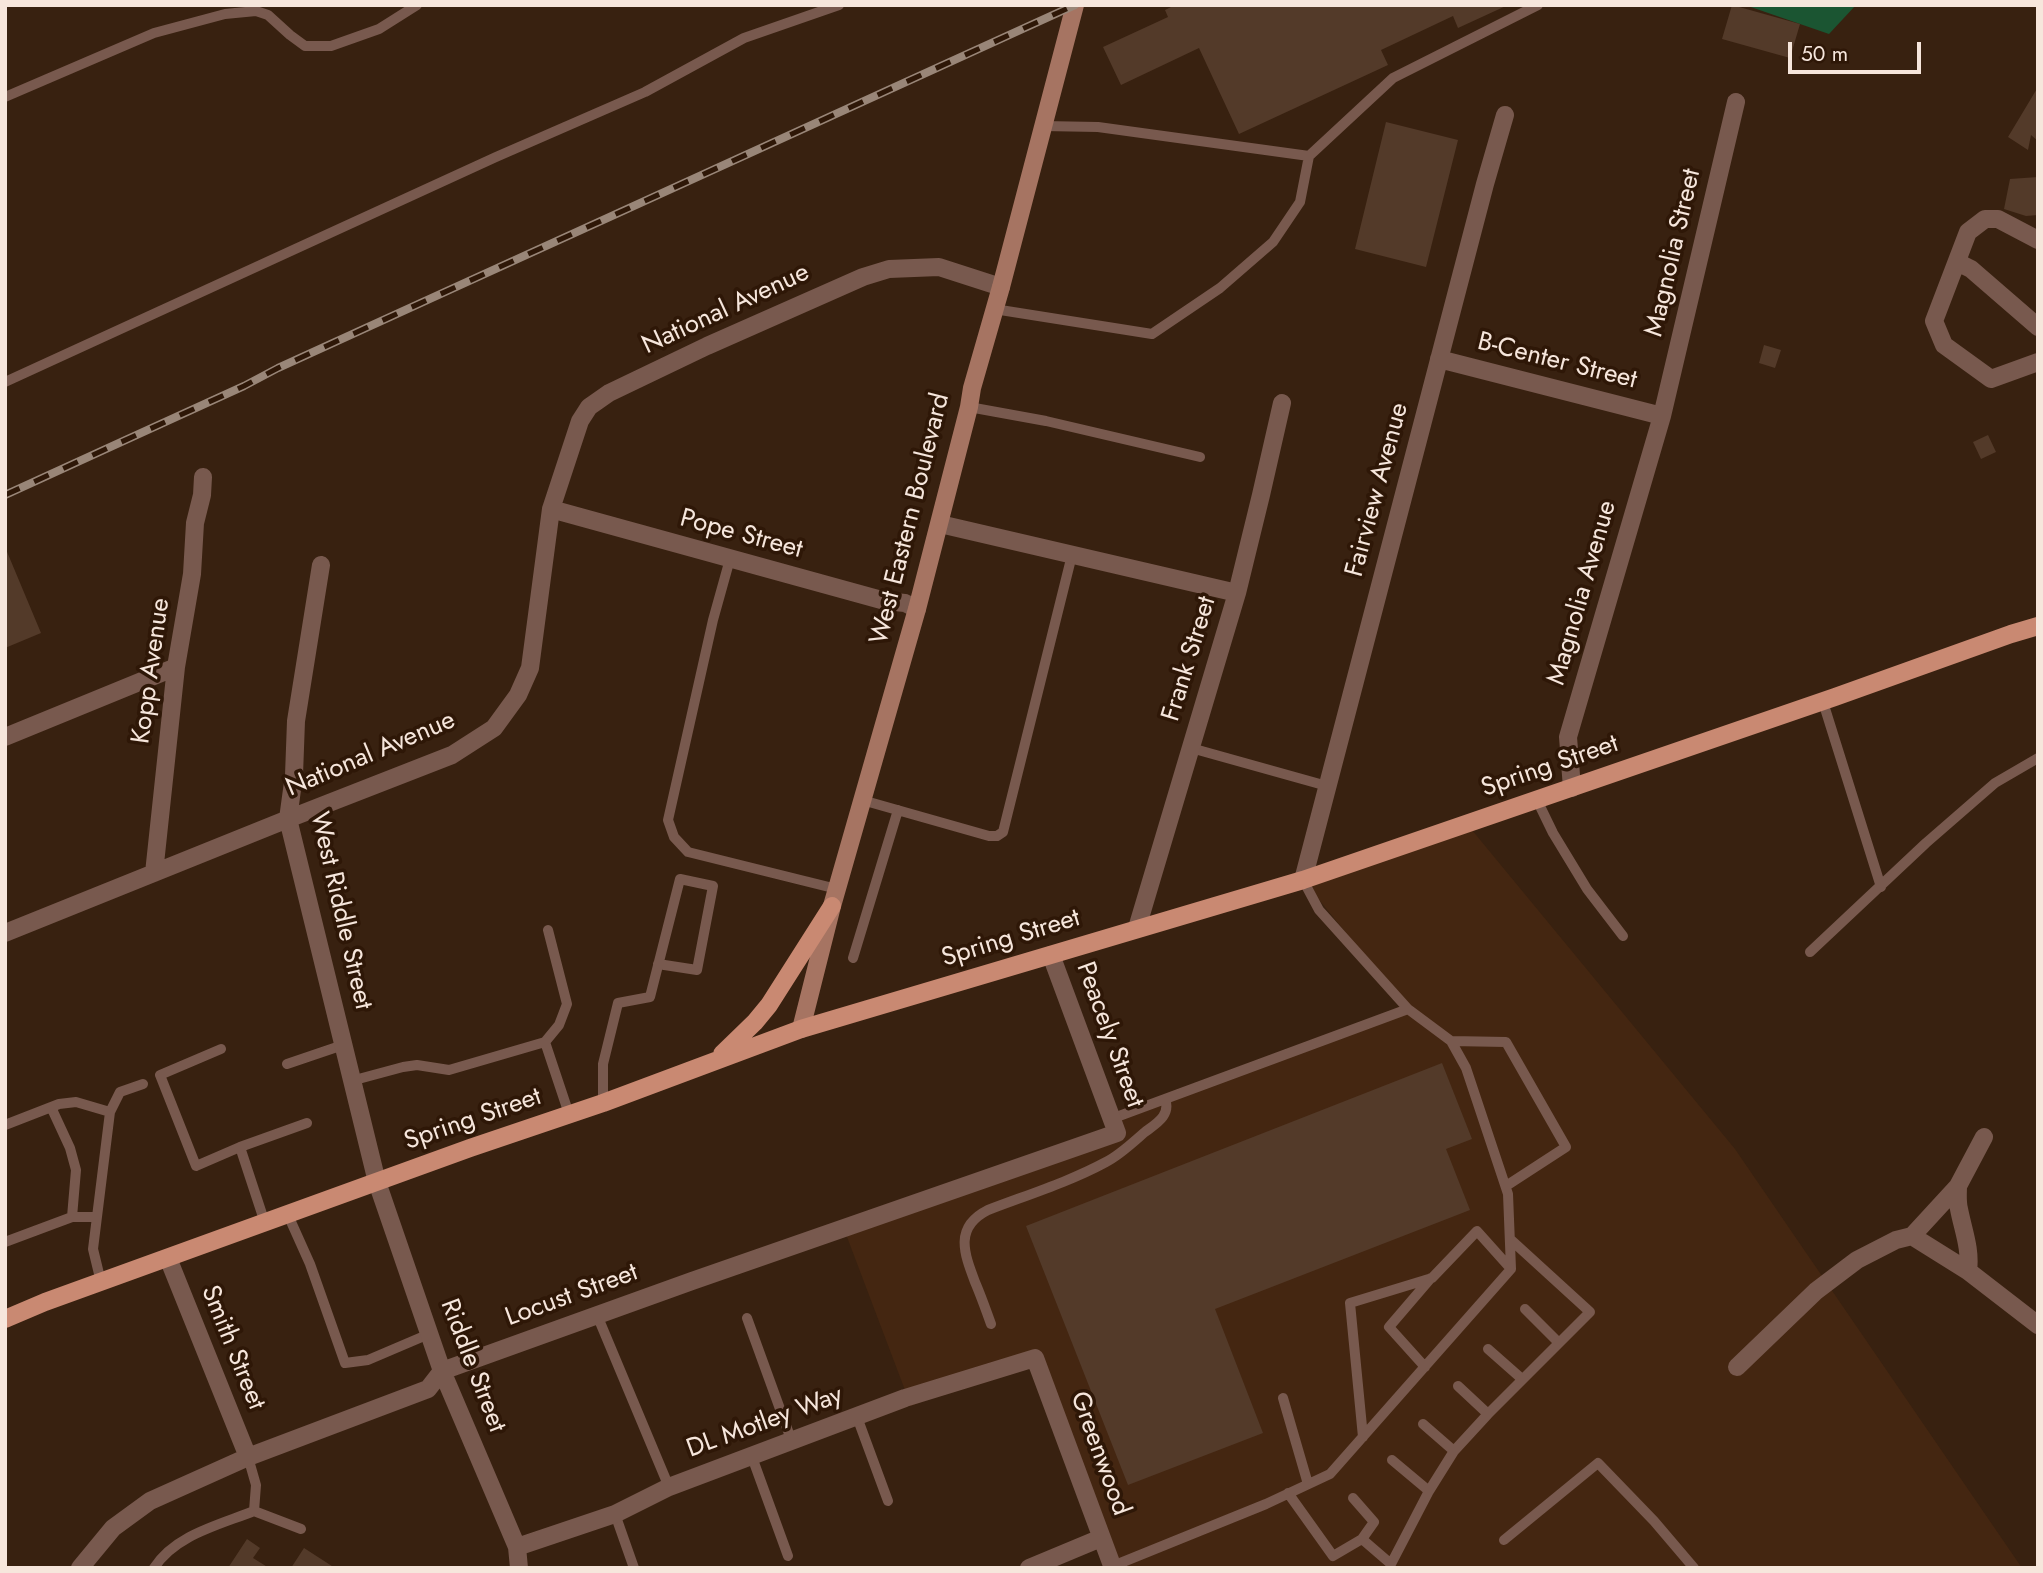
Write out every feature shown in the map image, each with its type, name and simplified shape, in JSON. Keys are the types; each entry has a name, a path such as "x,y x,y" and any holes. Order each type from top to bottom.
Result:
{"main road":[{"name":"West Eastern Boulevard","path":"801,1029 835,897 940,524 972,388 1073,13"},
{"name":"Spring Street","path":"5,1319 45,1302 801,1029 1303,880 2038,626"},
{"path":"715,1060 749,1029 769,1005 835,897"}],"street":[{"name":"Magnolia Street","path":"1662,416 1736,102"},
{"name":"Fairview Avenue","path":"1303,880 1505,115"},
{"path":"2038,240 1998,219 1984,219 1968,232 1934,321 1944,345 1991,379 2038,362"},
{"path":"1957,262 1971,269 2038,327"},
{"name":"National Avenue","path":"5,933 452,755 494,728 518,695 530,668 551,509 580,421 589,407 609,393 731,335 889,268 939,267 1001,287"},
{"name":"B-Center Street","path":"1439,359 1662,416"},
{"name":"Frank Street","path":"1137,928 1237,593 1282,403"},
{"name":"Magnolia Avenue","path":"1572,788 1568,737 1662,416"},
{"name":"Kopp Avenue","path":"154,873 176,667 192,574 195,523 203,477"},
{"name":"Pope Street","path":"551,509 885,601 905,603 917,609"},
{"path":"940,524 1237,593"},
{"name":"West Riddle Street","path":"321,565 296,721 294,775 288,819 377,1182"},
{"path":"5,737 176,667"},
{"name":"Peacely Street","path":"1051,955 1114,1126"},
{"name":"Locust Street","path":"80,1568 113,1528 150,1501 248,1457 428,1389 442,1371 1114,1126"},
{"path":"1737,1367 1816,1291 1867,1255 1896,1240 1912,1236 1958,1186 1984,1137"},
{"name":"Riddle Street","path":"377,1182 442,1371 517,1547 519,1568"},
{"path":"1958,1186 1958,1206 1970,1258 1968,1271"},
{"path":"1912,1236 1968,1271 2038,1325"},
{"name":"Smith Street","path":"168,1258 248,1457"},
{"name":"DL Motley Way","path":"517,1547 615,1514 669,1487 905,1398 1035,1358"},
{"name":"Greenwood","path":"1035,1358 1113,1567"},
{"path":"1029,1568 1101,1538"}],"lane":[{"path":"5,97 154,33 225,14 256,11 268,15 305,46 331,46 379,29 417,5"},
{"path":"5,382 496,157 645,92 744,38 839,5"},
{"path":"994,309 1152,334 1220,288 1273,242 1300,202 1308,156 1393,78 1538,5"},
{"path":"1043,126 1098,127 1308,156"},
{"path":"969,407 1046,421 1200,457"},
{"path":"862,800 989,836 998,836 1003,832 1072,555"},
{"path":"730,559 713,620 667,820 674,837 688,852 835,897"},
{"path":"1823,702 1881,887"},
{"path":"1191,748 1327,786"},
{"path":"1810,951 1995,783 2038,758"},
{"path":"1537,800 1553,833 1587,888 1623,936"},
{"path":"853,958 898,810"},
{"path":"603,1102 603,1064 618,1003 650,997 658,964 680,879 713,886 697,970 658,964"},
{"path":"1113,1567 1330,1474 1511,1269 1508,1194 1466,1068 1451,1041 1408,1009 1319,910 1303,880"},
{"path":"351,1081 403,1066 417,1065 449,1070 545,1042 559,1025 567,1004 548,930"},
{"path":"1114,1126 1165,1099 1408,1009"},
{"path":"1451,1041 1506,1042 1566,1147 1506,1186"},
{"path":"545,1042 569,1114"},
{"path":"287,1064 343,1045"},
{"path":"221,1049 160,1075 196,1166 307,1123"},
{"path":"101,1282 93,1250 110,1112 120,1092 143,1084"},
{"path":"992,1324 965,1257 965,1232 972,1222 981,1213 1087,1171 1116,1156 1160,1121 1167,1111 1165,1099"},
{"path":"5,1125 59,1104 76,1102 110,1112"},
{"path":"51,1107 70,1148 76,1170 72,1217"},
{"path":"240,1147 265,1223"},
{"path":"288,1215 310,1264 345,1363 368,1360 429,1334"},
{"path":"5,1242 72,1217 97,1217"},
{"path":"1425,1367 1389,1327 1432,1278 1476,1231 1511,1269"},
{"path":"1362,1539 1391,1564 1429,1491 1454,1451 1590,1312 1510,1238"},
{"path":"1363,1437 1350,1303 1432,1278"},
{"path":"1525,1309 1559,1343"},
{"path":"597,1315 669,1487"},
{"path":"747,1318 792,1442"},
{"path":"1488,1349 1522,1379"},
{"path":"1458,1386 1488,1415"},
{"path":"1283,1398 1308,1484"},
{"path":"857,1417 888,1502"},
{"path":"1423,1424 1454,1451"},
{"path":"248,1457 256,1485 254,1511"},
{"path":"751,1457 788,1556"},
{"path":"1392,1460 1429,1491"},
{"path":"1504,1540 1598,1463 1654,1521 1694,1568"},
{"path":"1288,1493 1333,1556 1362,1539 1374,1522 1353,1497"},
{"path":"154,1568 180,1541 254,1511 301,1529"},
{"path":"615,1514 634,1568"}],"shaded area":[{"path":"1467,824 1735,1149 2022,1568 1115,1568 1035,1358 911,1406 844,1229 1117,1133 1111,1119 1408,1009 1303,880"}],"green space":[{"path":"1745,5 1856,5 1829,34"}],"building":[{"path":"1175,5 1508,5 1458,28 1453,16 1381,50 1388,65 1239,134 1199,48 1121,85 1103,47 1168,17 1165,10"},
{"path":"1732,5 1800,24 1790,58 1722,39"},
{"path":"2038,87 2038,141 2031,135 2028,150 2008,137"},
{"path":"1386,122 1458,140 1426,267 1355,249"},
{"path":"2038,177 2038,215 2026,216 2004,209 2010,179"},
{"path":"1764,345 1781,350 1775,368 1759,363"},
{"path":"1988,435 1996,452 1981,459 1973,442"},
{"path":"5,547 41,633 5,648"},
{"path":"1442,1063 1472,1139 1446,1149 1470,1210 1215,1309 1263,1433 1128,1485 1026,1226"},
{"path":"247,1539 260,1548 253,1558 269,1568 228,1568"},
{"path":"304,1548 335,1568 291,1568"}],"railway":[{"path":"5,495 1075,5"}]}
